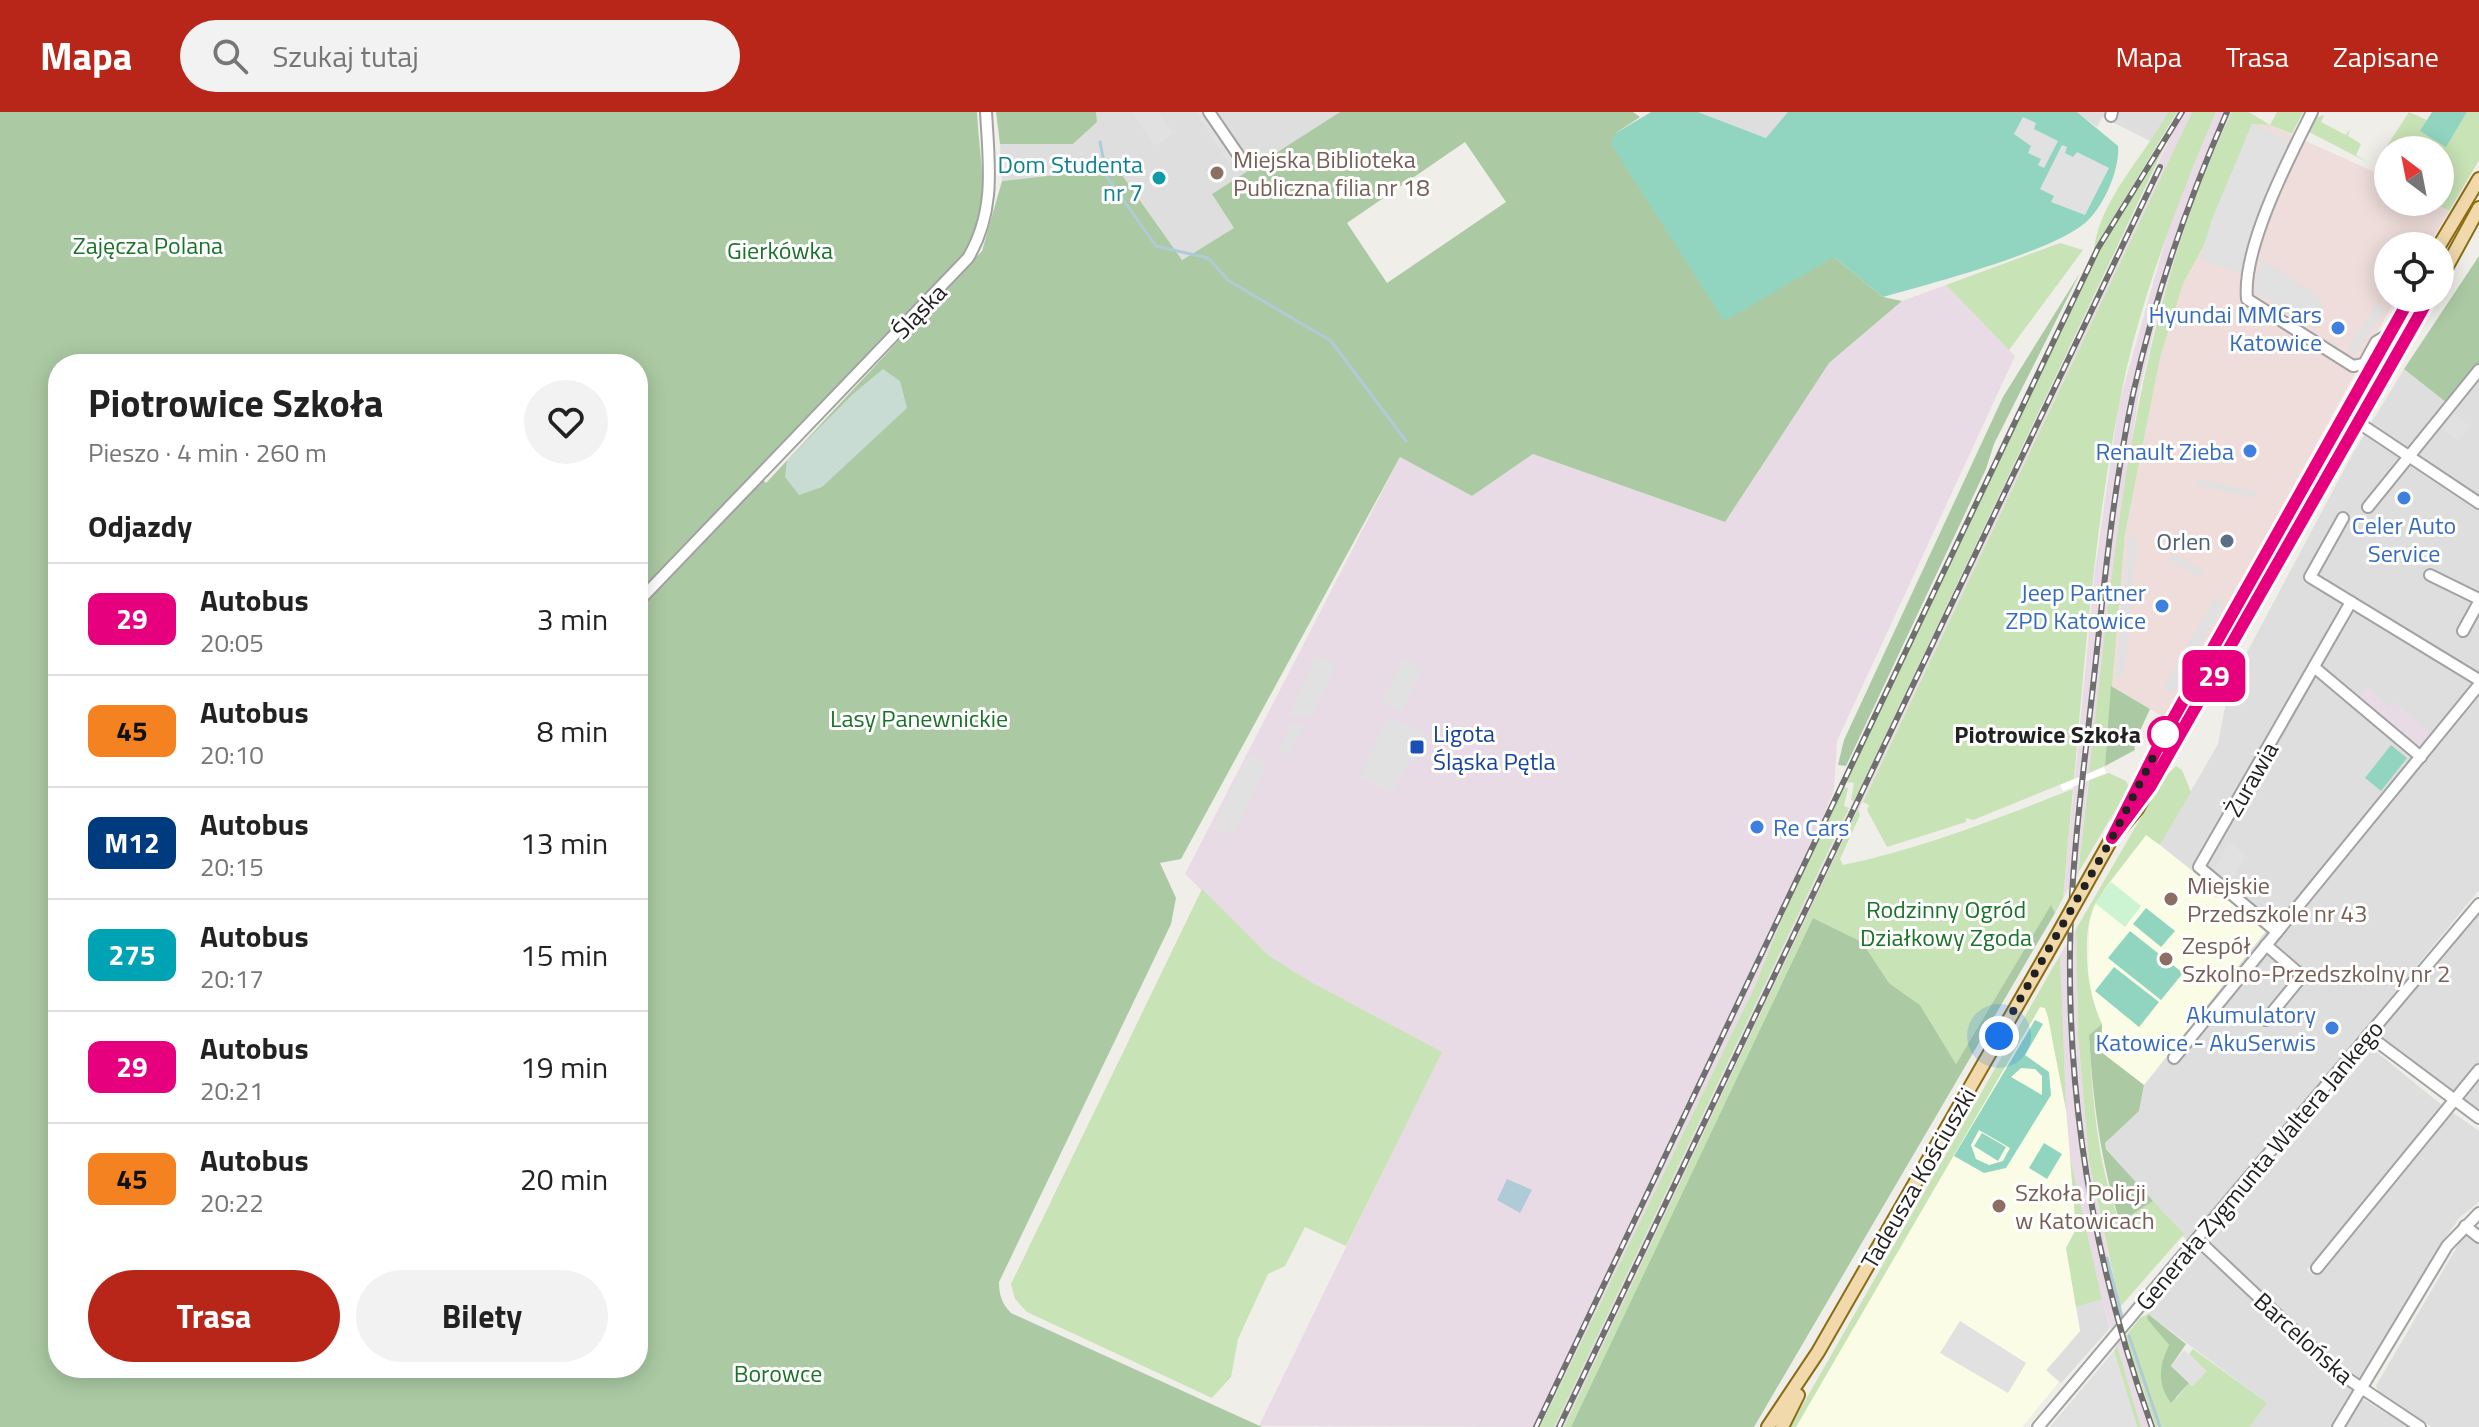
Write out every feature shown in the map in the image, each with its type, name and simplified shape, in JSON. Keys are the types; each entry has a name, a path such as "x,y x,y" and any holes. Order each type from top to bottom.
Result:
{"main road":[{"path":"2447,232 2479,170"},
{"path":"2463,203 2479,179"},
{"path":"2454,254 2479,208"},
{"path":"2457,249 2479,222"},
{"name":"Tadeusza Kościuszki","path":"1768,1427 1818,1352 2045,957 2112,838 2171,722 2402,312"},
{"name":"Tadeusza Kościuszki","path":"2112,838 2150,787 2421,312"},
{"name":"Tadeusza Kościuszki","path":"1782,1427 1818,1352"}],"street":[{"name":"Śląska","path":"648,592 968,258 982,231 990,195 986,112"},
{"path":"1209,112 1239,156"},
{"path":"2312,112 2263,221 2246,278 2247,299 2353,366 2364,364 2376,342 2389,334"},
{"path":"2368,507 2479,370"},
{"path":"2359,423 2479,503"},
{"path":"2174,1058 2479,683 2310,577 2343,518"},
{"path":"2430,575 2479,601 2463,631"},
{"name":"Żurawia","path":"2277,932 2199,867 2351,602"},
{"path":"2314,667 2421,757"},
{"name":"Generała Zygmunta Waltera Jankego","path":"2038,1427 2479,904"},
{"path":"2266,945 2302,976 2266,1020"},
{"path":"2368,1035 2479,1118"},
{"path":"2317,1268 2479,1070"},
{"path":"2338,1427 2447,1246 2479,1213"},
{"path":"2465,1226 2479,1237"},
{"name":"Barcelońska","path":"2197,1239 2321,1357 2363,1390 2420,1427"}],"shaded area":[{"path":"1096,112 1340,112 1212,194 1235,228 1181,260 1117,168 1002,181 1000,144 1073,144 1097,122"},
{"path":"1131,112 1159,112 1173,133 1154,146"},
{"path":"1195,112 1205,112 1236,159 1229,164"},
{"path":"1698,112 1788,112 1767,138"},
{"path":"2077,112 2168,112 2152,142 2102,117 2097,127"},
{"path":"2177,112 2192,112 1564,1427 1554,1427 2172,134 2164,145 2160,144"},
{"path":"2216,112 2239,112 2230,116 2185,227 2158,313 2139,393 2109,600 2078,873 2063,898 2095,570 2119,403 2172,217"},
{"path":"2023,117 2036,123 2034,129 2058,141 2044,168 2038,165 2041,159 2028,153 2031,146 2014,134"},
{"path":"2252,124 2270,125 2374,172 2374,216 2446,216 2436,232 2374,232 2374,312 2388,312 2167,719 2111,686 2125,534 2160,358 2183,284 2205,243"},
{"path":"2252,124 2290,140 2258,217 2242,274 2200,260 2212,219"},
{"path":"2062,145 2067,147 2065,153 2073,157 2077,152 2109,168 2085,215 2051,202 2054,196 2040,189"},
{"path":"2261,259 2316,295 2325,310 2313,328 2295,317 2300,312 2285,302 2282,307 2254,291"},
{"path":"1946,285 2015,356 1837,741 1834,790 1754,988 1540,1427 1259,1426 1441,1052 1311,982 1268,955 1185,874 1400,457 1472,496 1533,454 1724,522 1829,363 1902,301"},
{"path":"2374,307 2374,312 2382,312 2355,354 2348,349"},
{"path":"2479,363 2479,890 2189,1243 2106,1148 2105,1143 2139,1111 2144,1085 2265,931 2221,894 2217,898 2202,886 2205,881 2160,845 2218,744 2229,686 2353,453 2404,369 2447,403"},
{"path":"883,369 900,381 907,408 822,487 799,495 785,477 787,460 853,394"},
{"path":"2454,414 2469,426 2458,441 2442,429"},
{"path":"2197,479 2258,492 2257,498 2196,485"},
{"path":"2129,537 2137,537 2124,676 2116,675"},
{"path":"2173,553 2203,570 2200,577 2169,560"},
{"path":"2215,597 2225,602 2172,694 2163,689"},
{"path":"1316,655 1336,664 1312,716 1289,715"},
{"path":"1403,659 1423,668 1401,712 1381,702"},
{"path":"2368,688 2388,707 2394,702 2430,733 2418,748 2357,698"},
{"path":"1388,717 1429,736 1417,762 1409,759 1393,793 1360,777"},
{"path":"1291,724 1304,726 1289,756 1278,750"},
{"path":"1249,755 1267,763 1233,836 1214,828"},
{"name":"Zespół Szkolno-Przedszkolny nr 2","path":"2146,834 2206,882 2202,886 2216,898 2221,894 2266,931 2144,1085 2101,1052 2102,1024 2088,987 2089,922 2095,903"},
{"path":"2229,842 2246,855 2231,882 2220,877 2215,868"},
{"path":"2479,911 2479,1113 2374,1034"},
{"path":"2076,929 2078,1035 2089,1161 2125,1337 2156,1427 2141,1427 2102,1299 2070,1157 2063,1074 2060,955"},
{"name":"Szkoła Policji w Katowicach","path":"2040,1007 2045,1008 2048,1017 2066,1110 2076,1229 2075,1301 2080,1331 2046,1370 2059,1382 2022,1427 1796,1427"},
{"path":"2373,1049 2443,1106 2307,1270 2314,1276 2327,1264 2452,1112 2479,1131 2479,1202 2460,1217 2443,1241 2334,1427 2250,1427 2267,1403 2148,1314"},
{"path":"2465,1233 2479,1243 2479,1427 2432,1427 2379,1393 2376,1386"},
{"path":"2102,1299 2110,1328 2061,1383 2046,1371 2080,1331 2076,1307"},
{"path":"1960,1321 2026,1363 2008,1393 1940,1353"},
{"path":"2184,1350 2207,1371 2193,1386 2171,1366"},
{"path":"2114,1351 2137,1427 2050,1427"},
{"path":"2363,1399 2408,1427 2345,1427"}],"green space":[{"name":"Lasy Panewnickie","path":"0,112 977,112 982,169 981,203 972,238 963,257 757,474 766,483 982,251 1002,181 1117,168 1182,260 1234,228 1212,194 1340,112 1633,112 1640,117 1616,133 1834,257 1883,297 1902,301 1829,363 1725,522 1533,454 1472,496 1400,457 1181,859 1160,863 1176,898 1171,924 999,1282 1000,1291 1003,1303 1011,1313 1262,1427 0,1427","holes":["1465,142 1506,202 1387,283 1347,223"]},
{"path":"996,112 1096,112 1097,122 1073,144 1000,144"},
{"path":"1651,112 1698,112 1766,138 1788,112 2077,112 2118,146 2118,155 2109,187 2092,216 2068,234 2045,245 1989,266 1883,297 1834,257 1724,321 1611,144 1616,133"},
{"path":"2168,112 2177,112 2094,250 2104,214"},
{"name":"Rodzinny Ogród Działkowy Zgoda","path":"2192,112 2216,112 2147,293 2127,367 2097,544 2074,779 1973,820 1966,818 1966,822 1887,847 1867,810 1869,805 1863,802"},
{"path":"2232,112 2249,112 2270,125 2252,124 2205,243 2183,284 2160,358 2125,534 2105,766 2089,773 2119,520 2150,353 2171,271 2198,191"},
{"path":"2277,112 2303,112 2292,134 2270,125"},
{"path":"2409,112 2427,120 2421,131 2429,136 2393,136"},
{"path":"2432,112 2467,112 2453,136 2428,136 2420,131"},
{"path":"2467,112 2479,112 2479,160 2454,202 2452,136"},
{"path":"2324,115 2321,122 2346,135 2350,129 2348,136 2361,144 2356,155 2369,163 2307,131 2314,118"},
{"path":"2171,133 1854,801 1851,800 1854,783 1846,782 2073,305 2103,244"},
{"path":"2060,243 2083,250 2009,350 1946,285"},
{"path":"2479,256 2479,363 2447,403 2404,369 2442,312 2454,312 2454,294"},
{"path":"2080,273 1994,444 1986,469 1846,766 1838,765 1844,740 2003,397"},
{"path":"2111,686 2150,709 2134,744 2135,750 2105,766"},
{"path":"2391,745 2407,758 2381,791 2365,778"},
{"path":"2176,766 2182,770 2191,792 2160,845 2146,835 2114,876 2091,913 2088,928 2089,980 2102,1024 2089,1035 2094,1106 2112,1199 2120,1222 2153,1201 2184,1234 2120,1307 2089,1161 2078,1035 2076,929 2164,778"},
{"path":"2109,773 2126,781 2129,787 2078,873 2089,780"},
{"path":"1843,787 1848,788 1844,806 1849,808 1554,1427 1540,1427 1754,988 1792,894"},
{"name":"Rodzinny Ogród Działkowy Zgoda","path":"2073,789 2063,898 2055,913 2051,906 1956,1064 1920,1005 1889,983 1862,942 1813,918 1571,1427 1564,1427 1858,809 1860,815 1840,859 1843,865 1931,841"},
{"path":"2111,882 2141,906 2125,927 2095,903"},
{"path":"1202,889 1268,955 1311,982 1442,1052 1346,1246 1305,1227 1285,1266 1268,1274 1238,1339 1231,1377 1212,1398 1027,1312 1015,1299 1011,1284"},
{"path":"2051,905 2055,913 1754,1427 1571,1427 1813,918 1862,942 1889,983 1920,1005 1956,1064"},
{"path":"2146,908 2175,931 2161,947 2133,924"},
{"path":"2130,931 2183,973 2161,1000 2108,958"},
{"path":"2060,955 2066,1110 2048,1017 2045,1008 2040,1007 1796,1427 1790,1427"},
{"path":"2114,967 2159,1002 2139,1027 2095,991"},
{"path":"2035,1020 2043,1024 2025,1055 2049,1072 2051,1095 2006,1168 1984,1173 1954,1156","holes":["2021,1068 2035,1069 2042,1076 2042,1095 2011,1077","1979,1130 2010,1148 2003,1161 1989,1165 1976,1159 1971,1145"]},
{"path":"2102,1024 2101,1052 2144,1085 2139,1111 2105,1143 2106,1149 2153,1201 2120,1222 2102,1153 2093,1083 2089,1035"},
{"path":"1982,1133 2006,1147 1998,1161 1974,1146"},
{"path":"2044,1143 2062,1154 2047,1179 2029,1168"},
{"path":"2070,1157 2102,1299 2076,1307 2066,1248 2076,1229"},
{"path":"2148,1314 2147,1319 2169,1345 2163,1359 2176,1399 2189,1383 2192,1386 2206,1371 2189,1354 2193,1349 2267,1403 2250,1427 2156,1427 2125,1337 2140,1318"},
{"path":"2148,1314 2186,1344 2171,1366 2189,1383 2171,1403 2163,1389 2161,1374 2169,1345 2147,1319"},
{"path":"2117,1346 2141,1427 2137,1427 2114,1351"}],"water":[{"path":"1507,1179 1532,1190 1520,1213 1497,1200"}],"pier":[{"path":"2104,767 2106,773 2063,791 2060,785"}],"waterway":[{"path":"1100,142 1107,177 1156,246 1208,258 1229,281 1331,341 1406,441"},
{"path":"2107,1258 2122,1317"},
{"path":"2129,1336 2160,1427"}],"railway":[{"path":"1536,1427 2098,248 2182,112"},
{"path":"2152,1427 2101,1252 2081,1132 2071,1011 2073,880 2111,530 2133,394 2173,250 2227,112"},
{"path":"1559,1427 2160,167"}],"bus line":[{"name":"29","path":"2402,312 2164,735 2112,838 2137,809 2150,787 2421,312"}],"place":[{"name":"Miejska Biblioteka Publiczna filia nr 18","path":"1217,173"},
{"name":"Dom Studenta nr 7","path":"1159,178"},
{"name":"Hyundai MMCars Katowice","path":"2338,328"},
{"name":"Renault Zieba","path":"2250,451"},
{"name":"Celer Auto Service","path":"2404,498"},
{"name":"Orlen","path":"2227,541"},
{"name":"Jeep Partner ZPD Katowice","path":"2162,606"},
{"name":"Piotrowice Szkoła","path":"2165,734"},
{"name":"Ligota Śląska Pętla","path":"1417,747"},
{"name":"Re Cars","path":"1757,827"},
{"name":"Miejskie Przedszkole nr 43","path":"2171,899"},
{"name":"Zespół Szkolno-Przedszkolny nr 2","path":"2166,959"},
{"name":"Akumulatory Katowice - AkuSerwis","path":"2332,1028"},
{"name":"Szkoła Policji w Katowicach","path":"1999,1206"}],"route":[{"path":"1999,1036 2112,838 2165,734"}],"park label":[{"name":"Zajęcza Polana","path":"148,245"},
{"name":"Gierkówka","path":"780,250"},
{"name":"Borowce","path":"778,1373"}]}
